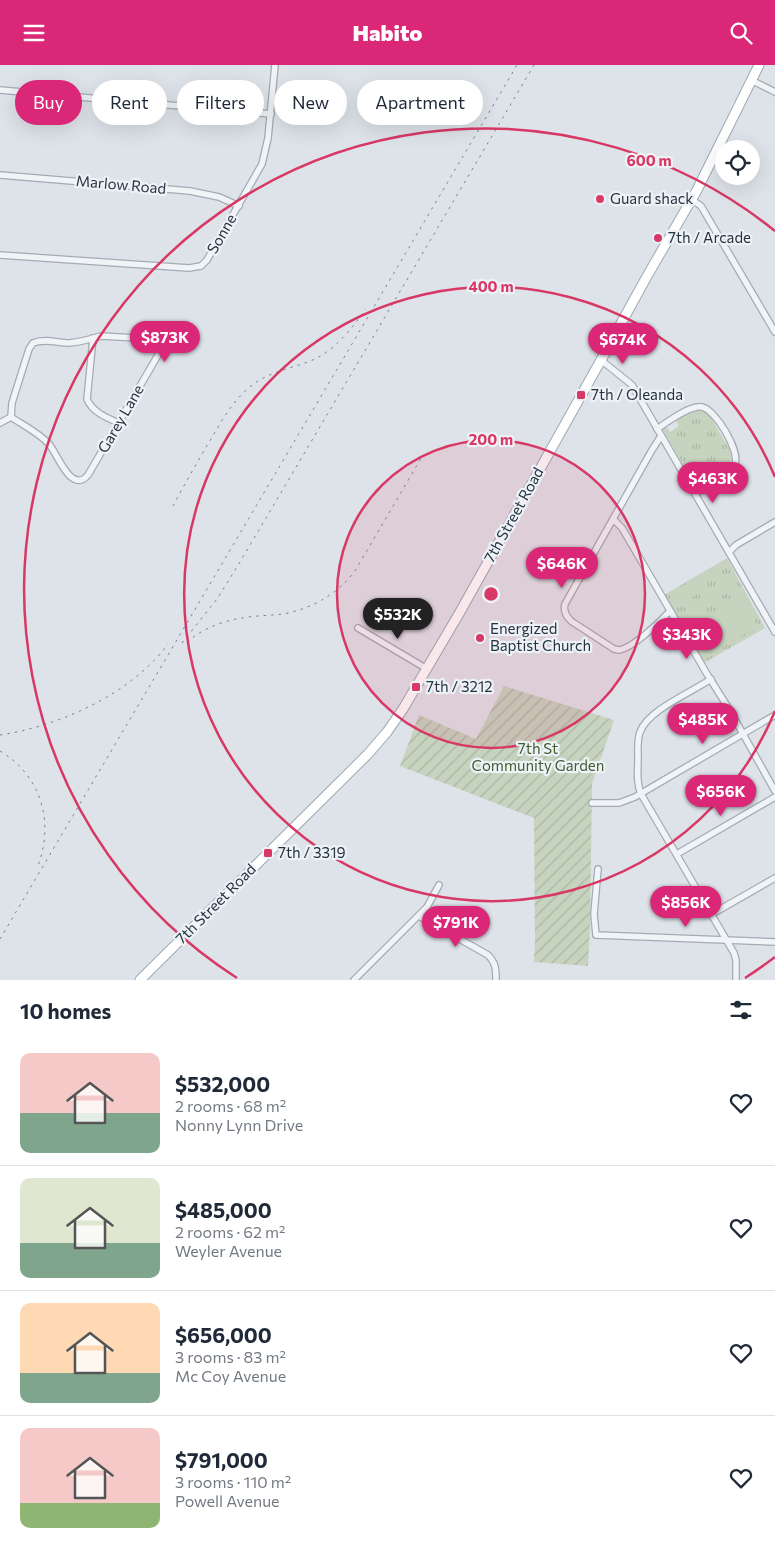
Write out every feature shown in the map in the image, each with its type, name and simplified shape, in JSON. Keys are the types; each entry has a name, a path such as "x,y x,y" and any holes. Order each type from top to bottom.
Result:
{"main road":[{"name":"7th Street Road","path":"140,980 368,754 403,709 602,361 646,278 703,179 760,65"}],"street":[{"name":"Sonne","path":"0,255 170,267 201,266 207,260 262,164 268,138 275,65"},
{"path":"751,80 775,92"},
{"path":"0,90 271,113"},
{"name":"Marlow Road","path":"0,175 190,191 219,197 239,206"},
{"path":"691,199 701,206 775,332"},
{"name":"Garey Lane","path":"11,417 48,443 55,452 62,468 72,477 78,480 84,479 161,350 174,340 169,332 155,339"},
{"path":"0,423 11,417 12,403 32,345 36,342 69,343 101,336 155,339 161,350"},
{"path":"93,338 87,399 92,408 119,423"},
{"path":"602,361 632,385 775,632"},
{"path":"658,429 692,408 702,407 713,414 734,447 736,460 730,471 695,494"},
{"path":"662,436 652,450 564,607 566,615 579,626 619,651 629,646 656,625 670,611"},
{"path":"613,519 622,528 775,791"},
{"path":"729,552 736,545 775,522"},
{"path":"358,628 427,669"},
{"path":"711,679 658,711 644,724 638,740 638,784 726,940 736,960 736,980"},
{"path":"592,803 619,803 642,794 775,715"},
{"path":"677,854 775,797"},
{"path":"598,869 594,914 596,935 775,942"},
{"path":"712,914 775,878"},
{"path":"354,980 427,907 439,885"},
{"path":"419,915 488,955 496,966 496,980"}],"green space":[{"path":"696,410 705,412 710,416 730,450 731,457 730,464 725,469 709,478 706,473 697,478 700,484 697,485 663,430 666,426 670,432 679,426 676,420"},
{"path":"727,558 765,628 704,663 664,595"},
{"path":"689,582 696,595 676,607 669,594"},
{"path":"742,601 758,626 712,653 697,627"},
{"name":"7th St Community Garden","path":"504,686 614,720 592,784 588,966 534,962 534,818 400,766 419,715 476,739"}],"railway":[{"path":"0,939 517,65"},
{"path":"182,643 217,599 237,567 534,65"},
{"path":"173,506 221,422 239,397 262,379 315,359 323,354 344,337 366,309"},
{"path":"187,642 199,633 220,623 248,617 282,614 307,607 317,603 341,586 355,571 423,455"},
{"path":"0,735 46,724 93,705 135,678 153,662 168,644"},
{"path":"0,751 14,761 26,774 35,787 41,802 45,835 37,868"}],"place":[{"name":"Guard shack","path":"600,199"},
{"name":"7th / Arcade","path":"658,238"},
{"name":"7th / Oleanda","path":"581,395"},
{"name":"Energized Baptist Church","path":"480,638"},
{"name":"7th / 3212","path":"416,687"},
{"name":"7th / 3319","path":"268,853"}]}
